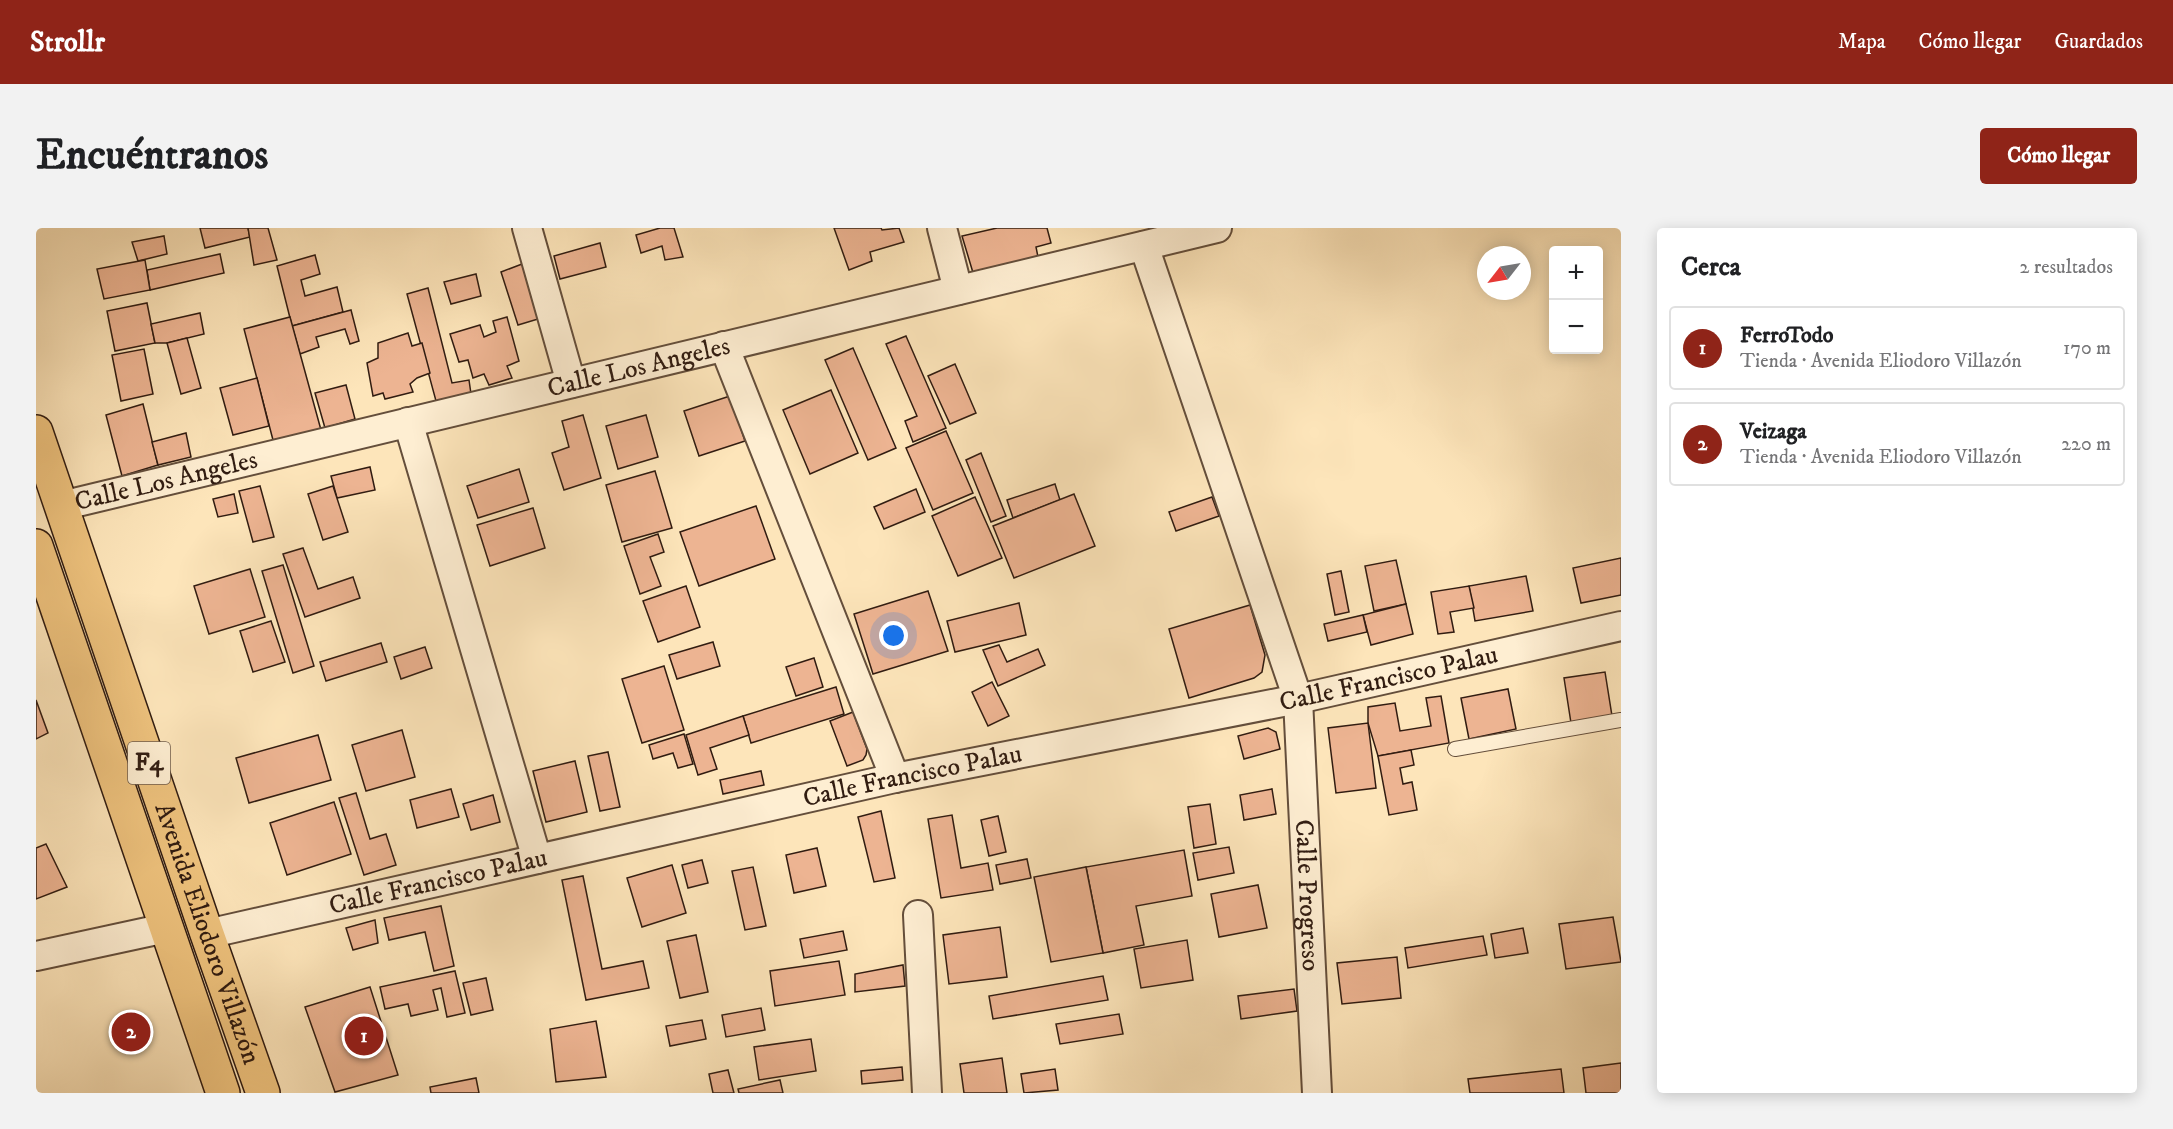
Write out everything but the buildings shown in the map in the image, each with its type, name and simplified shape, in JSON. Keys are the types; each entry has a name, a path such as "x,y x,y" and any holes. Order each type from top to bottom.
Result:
{"highway":[{"name":"Avenida Eliodoro Villazón","path":"36,432 263,1093"},
{"name":"Avenida Eliodoro Villazón","path":"36,546 223,1093"}],"street":[{"path":"527,228 571,383"},
{"path":"942,228 958,290"},
{"name":"Calle Los Angeles","path":"61,506 1216,228"},
{"name":"Calle Progreso","path":"1144,246 1298,699 1317,1093"},
{"path":"724,346 895,778"},
{"path":"408,422 537,860"},
{"name":"Calle Francisco Palau","path":"207,934 895,778 1298,699 1621,626"},
{"path":"918,915 927,1093"},
{"path":"36,956 166,928"}],"lane":[{"path":"1455,749 1621,720"}],"place":[{"name":"Veizaga","path":"131,1032"},
{"name":"FerroTodo","path":"364,1036"}]}
